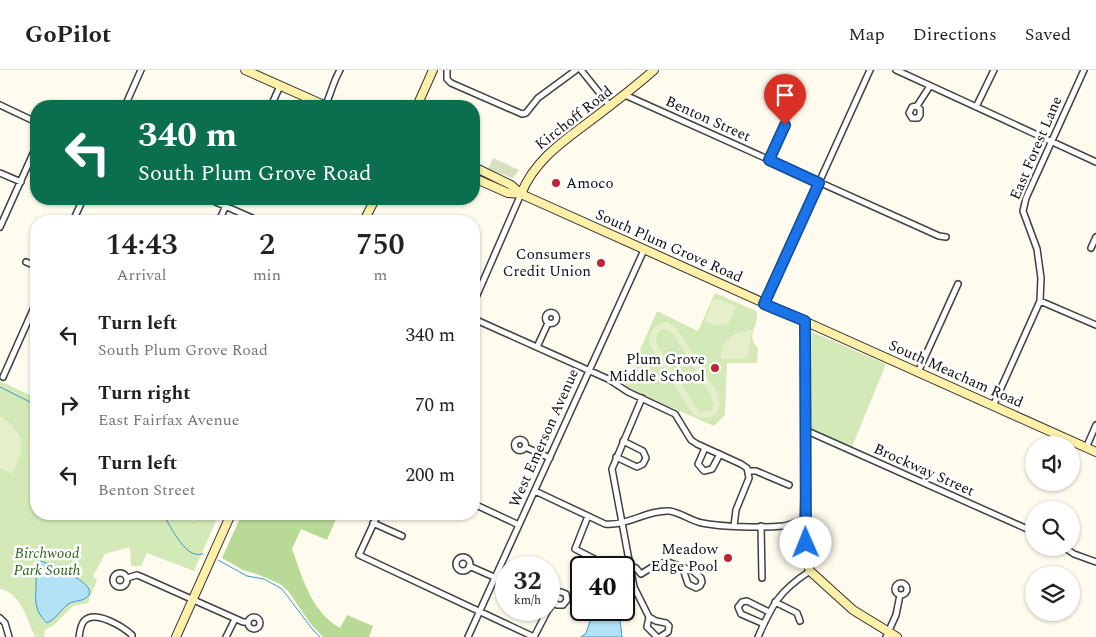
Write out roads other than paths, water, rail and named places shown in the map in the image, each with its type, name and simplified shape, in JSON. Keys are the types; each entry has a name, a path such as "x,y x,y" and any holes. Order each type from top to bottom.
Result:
{"main road":[{"path":"245,70 312,100"},
{"path":"420,100 433,70"},
{"name":"Kirchoff Road","path":"521,194 538,165 552,150 625,95 654,70"},
{"name":"South Plum Grove Road","path":"480,170 511,185 521,194 805,321"},
{"name":"South Plum Grove Road","path":"480,181 508,193 521,194"},
{"path":"805,321 806,558 810,571 852,610 887,635 897,637"},
{"name":"South Meacham Road","path":"805,321 1096,452"},
{"path":"176,637 228,520"}],"street":[{"path":"128,100 141,70"},
{"path":"328,100 334,81 340,70"},
{"path":"448,70 446,79 451,84 522,114 526,113 538,98 576,70"},
{"path":"581,70 610,106"},
{"path":"764,304 870,70"},
{"path":"896,70 1096,162"},
{"path":"976,107 994,70"},
{"name":"East Forest Lane","path":"993,406 1040,301 1041,278 1037,249 1023,211 1026,198 1084,70"},
{"path":"274,100 280,86"},
{"path":"917,106 930,86"},
{"name":"Benton Street","path":"625,95 819,183 939,236 946,237"},
{"path":"0,105 30,119"},
{"path":"769,160 785,125"},
{"path":"0,227 30,161"},
{"path":"0,173 21,182"},
{"path":"480,288 521,194"},
{"path":"222,215 226,206 245,215"},
{"path":"1091,248 1096,237"},
{"name":"West Emerson Avenue","path":"468,637 644,250"},
{"path":"26,262 30,264"},
{"path":"918,372 958,284"},
{"path":"1040,301 1096,325"},
{"path":"3,377 30,316"},
{"path":"480,322 608,378 628,392 675,414 691,440 741,464 749,471 756,471 790,485"},
{"path":"537,347 548,323"},
{"path":"630,556 612,470 642,398"},
{"path":"1086,448 1096,425"},
{"name":"Brockway Street","path":"805,430 1025,528"},
{"path":"616,458 637,467 643,464 646,458 644,451 623,441"},
{"path":"525,447 550,458"},
{"path":"705,448 698,464 704,471 712,469 720,454"},
{"path":"734,526 736,510 749,478 749,471"},
{"path":"535,491 605,524 622,524 653,513 670,511 700,523 734,526 784,526 805,532"},
{"path":"480,507 519,525"},
{"path":"587,556 575,550 588,516"},
{"path":"784,526 805,519"},
{"path":"375,520 359,555 534,637 542,621"},
{"path":"373,523 402,536"},
{"path":"762,526 762,578"},
{"path":"1080,556 1096,562"},
{"path":"635,578 657,564 665,562 677,564 683,569"},
{"path":"469,566 494,577"},
{"path":"635,568 641,574"},
{"path":"758,637 775,602 788,586 810,571"},
{"path":"127,578 137,575 235,619 248,622"},
{"path":"635,590 649,616 656,622 666,623 669,626 668,632 659,637 647,627 649,616"},
{"path":"887,635 896,615 900,595"},
{"path":"764,624 741,614 738,611 738,607 742,602 747,601 770,612"},
{"path":"775,602 797,613 800,621"},
{"path":"79,637 83,622 89,618 100,617 124,629 132,637"},
{"path":"0,618 5,623 10,637"},
{"path":"226,637 235,619"}],"water":[{"path":"41,561 82,581 88,587 90,593 86,598 67,605 47,623 39,612 36,602 35,567 36,563"},
{"path":"590,621 620,621 622,637 581,637 586,633"}],"waterway":[{"path":"0,387 30,402"},
{"path":"167,520 177,537 190,552 203,554"},
{"path":"218,560 247,576 264,579 282,589 320,637"}],"place":[{"name":"Amoco","path":"556,183"},
{"name":"Consumers Credit Union","path":"601,263"},
{"name":"Plum Grove Middle School","path":"715,368"},
{"name":"Meadow Edge Pool","path":"728,558"}],"park label":[{"name":"Birchwood Park South","path":"47,562"}]}
